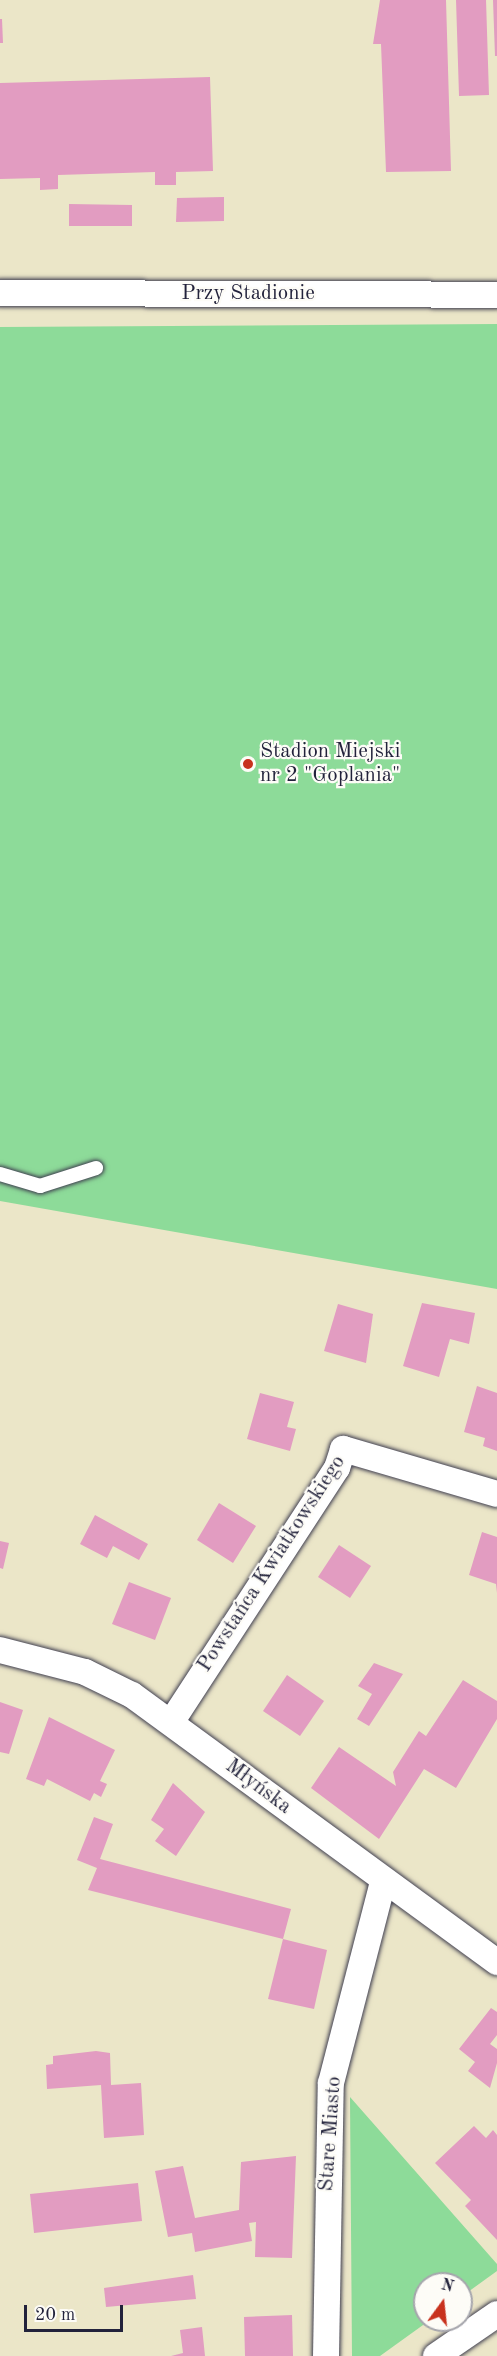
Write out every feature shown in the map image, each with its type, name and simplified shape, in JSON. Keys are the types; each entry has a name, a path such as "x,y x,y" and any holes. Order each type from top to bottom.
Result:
{"street":[{"name":"Przy Stadionie","path":"0,293 497,295"},
{"name":"Powstańca Kwiatkowskiego","path":"172,1720 336,1468 343,1449 497,1494"},
{"name":"Młyńska","path":"0,1650 110,1683 172,1720 383,1882 497,1962"},
{"name":"Stare Miasto","path":"326,2356 331,2083 383,1882"},
{"path":"436,2356 497,2314"}],"lane":[{"path":"0,1174 40,1186 96,1168"}],"green space":[{"name":"Stadion Miejski nr 2 \"Goplania\"","path":"497,324 497,1289 0,1201 0,327"},
{"path":"350,2097 497,2264 497,2271 473,2288 473,2272 413,2272 413,2332 380,2356 352,2356"}],"building":[{"path":"380,0 446,0 451,171 386,172 381,44 373,44"},
{"path":"456,0 486,0 489,95 459,96"},
{"path":"493,0 497,0 497,56 495,56"},
{"path":"0,19 2,19 3,43 0,43"},
{"path":"210,77 213,171 176,172 176,185 155,185 155,172 58,175 58,189 40,190 40,178 0,179 0,83"},
{"path":"224,197 224,221 176,222 177,198"},
{"path":"69,204 132,205 132,226 69,226"},
{"path":"422,1303 475,1313 469,1344 450,1339 439,1377 403,1366"},
{"path":"338,1304 373,1314 366,1363 324,1351"},
{"path":"477,1386 497,1393 497,1451 483,1446 485,1438 464,1432"},
{"path":"260,1393 294,1402 287,1427 296,1429 290,1451 247,1439"},
{"path":"219,1503 256,1526 233,1563 197,1540"},
{"path":"95,1515 148,1544 139,1560 113,1546 107,1558 80,1544"},
{"path":"482,1532 497,1537 497,1593 496,1584 469,1575"},
{"path":"0,1541 9,1543 3,1569 0,1568"},
{"path":"339,1545 371,1566 350,1598 318,1577"},
{"path":"129,1582 171,1598 155,1640 112,1624"},
{"path":"374,1663 403,1674 369,1726 357,1719 372,1694 358,1686"},
{"path":"287,1675 324,1701 300,1736 263,1711"},
{"path":"463,1680 497,1701 497,1719 456,1788 424,1769 379,1839 311,1788 339,1747 396,1786 393,1772 419,1731 426,1736"},
{"path":"0,1702 23,1710 9,1754 0,1752"},
{"path":"49,1717 115,1750 100,1781 107,1784 101,1797 94,1793 90,1801 47,1779 44,1786 26,1779"},
{"path":"173,1783 205,1812 176,1856 155,1841 164,1829 151,1820"},
{"path":"94,1817 113,1824 100,1859 291,1909 283,1939 88,1890 97,1868 77,1860"},
{"path":"283,1939 327,1950 314,2009 268,1999"},
{"path":"491,2008 497,2012 497,2035 490,2044 497,2049 497,2063 490,2088 468,2071 475,2062 459,2049"},
{"path":"96,2051 110,2053 111,2085 141,2083 144,2135 104,2138 101,2085 47,2089 46,2065 53,2064 53,2056"},
{"path":"474,2126 486,2138 493,2130 497,2135 497,2240 465,2206 471,2200 435,2163"},
{"path":"296,2156 292,2258 255,2257 256,2222 249,2223 252,2241 195,2252 192,2233 168,2237 155,2171 183,2166 195,2218 239,2210 241,2162"},
{"path":"138,2183 142,2221 34,2233 30,2194"},
{"path":"193,2275 196,2299 106,2307 104,2288"},
{"path":"292,2315 293,2356 245,2356 244,2317"},
{"path":"202,2327 205,2356 171,2356 183,2353 180,2330"}],"place":[{"name":"Stadion Miejski nr 2 \"Goplania\"","path":"248,764"}]}
